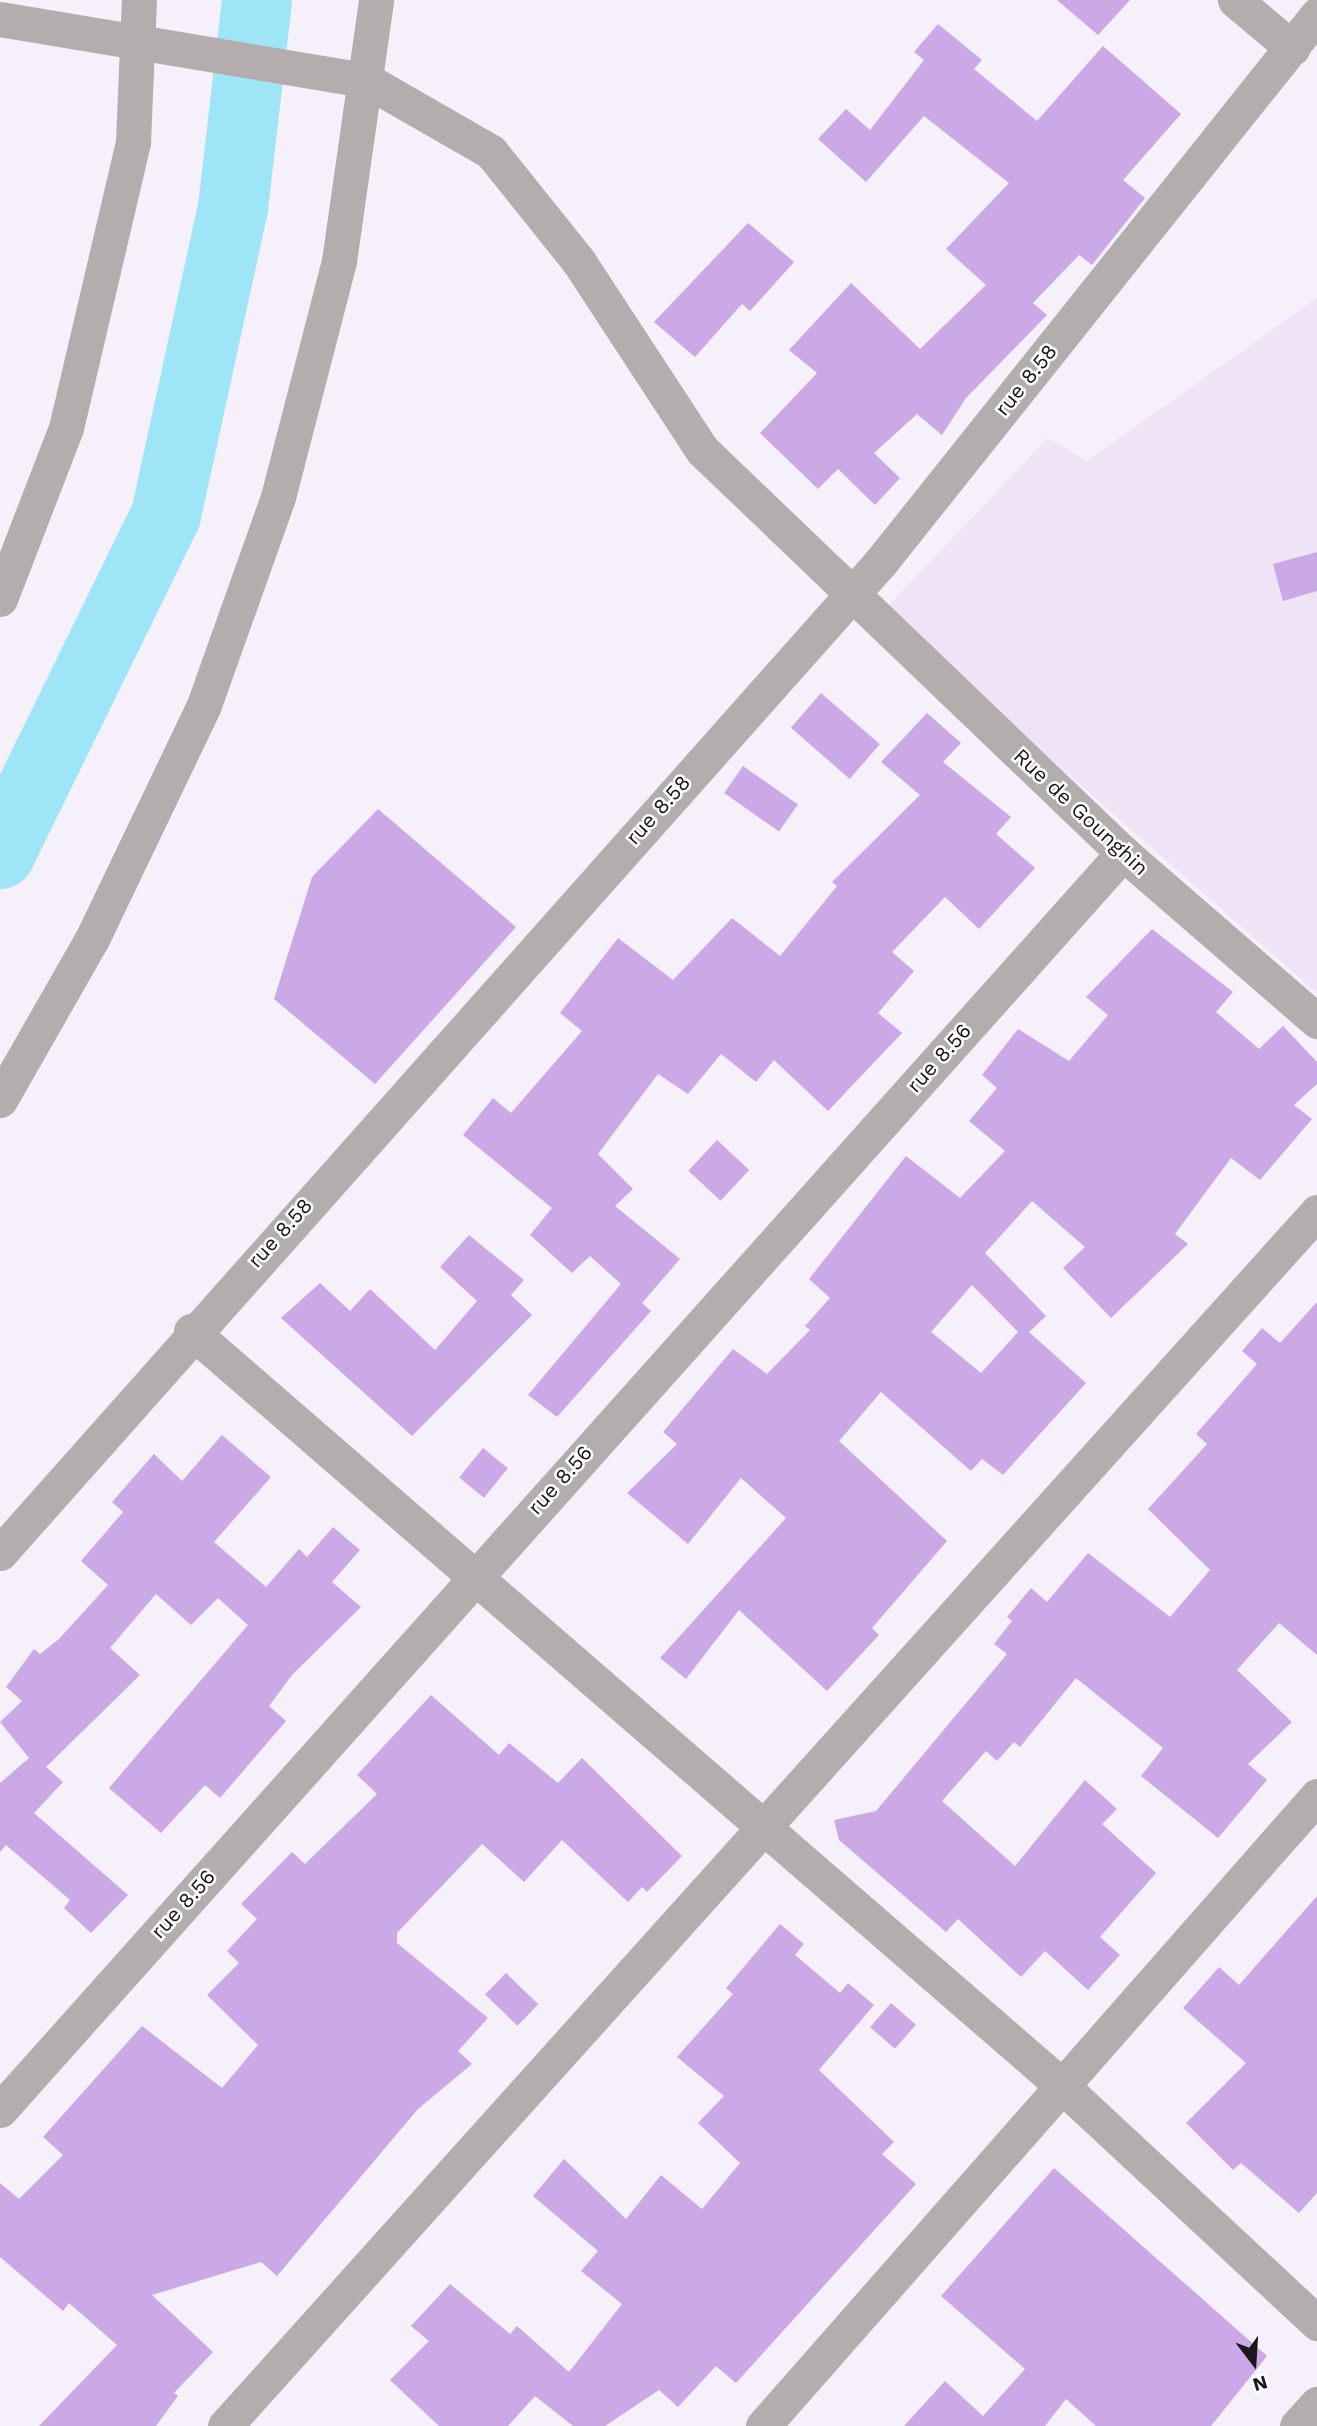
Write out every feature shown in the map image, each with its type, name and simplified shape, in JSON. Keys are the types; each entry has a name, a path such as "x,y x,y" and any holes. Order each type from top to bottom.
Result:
{"street":[{"path":"0,599 66,428 132,142 139,0"},
{"path":"0,1100 92,939 208,692 278,497 332,288 366,80 376,0"},
{"path":"1235,0 1292,48"},
{"name":"rue 8.58","path":"0,1553 191,1331 850,596 1317,15"},
{"path":"0,19 137,45 366,80"},
{"name":"Rue de Gounghin","path":"366,80 491,152 579,262 702,450 788,527 850,596 1123,853 1317,1021"},
{"name":"rue 8.56","path":"0,2110 1123,853"},
{"path":"225,2426 1317,1212"},
{"path":"191,1331 762,1830 1061,2085 1317,2323"},
{"path":"763,2426 1317,1796"},
{"path":"1297,2426 1317,2404"}],"shaded area":[{"path":"1317,298 1317,993 883,611 1048,438 1087,461"}],"building":[{"path":"1057,0 1130,0 1098,35"},
{"path":"938,24 982,60 974,69 1037,121 1103,46 1181,114 1123,180 1145,198 1092,265 1079,255 1033,303 1047,315 966,398 942,435 917,414 874,453 900,478 875,505 838,469 818,489 760,433 817,373 789,350 851,283 920,349 986,285 946,249 1009,183 924,116 866,182 818,139 846,109 870,130 924,60 914,52"},
{"path":"748,223 794,262 750,311 742,304 695,357 654,322"},
{"path":"1317,552 1317,591 1283,601 1273,564"},
{"path":"821,693 880,744 850,779 791,728"},
{"path":"927,713 961,743 943,762 1011,817 996,834 1035,868 979,929 945,897 892,952 914,971 878,1013 902,1033 828,1111 774,1060 756,1082 721,1054 688,1094 658,1074 598,1154 633,1189 615,1206 680,1259 642,1303 651,1311 557,1417 528,1395 621,1284 590,1256 572,1273 530,1235 552,1208 463,1135 493,1098 511,1113 582,1031 560,1013 618,938 673,980 732,918 780,956 837,886 832,882 920,795 881,762"},
{"path":"743,766 798,804 779,831 724,793"},
{"path":"378,809 516,927 375,1084 274,999 312,877"},
{"path":"1152,929 1233,992 1216,1012 1259,1049 1283,1026 1317,1062 1317,1084 1294,1105 1312,1119 1260,1180 1231,1158 1175,1234 1188,1244 1111,1318 1063,1268 1085,1247 1032,1201 985,1253 1046,1316 1029,1332 1086,1383 1003,1475 982,1459 971,1471 881,1392 839,1441 947,1541 872,1628 879,1635 827,1691 739,1610 686,1679 660,1658 786,1518 741,1478 688,1544 627,1493 677,1444 663,1432 733,1349 767,1374 810,1330 805,1326 830,1298 809,1279 906,1156 960,1198 1005,1151 969,1121 997,1088 982,1075 1018,1029 1069,1061 1108,1015 1086,997","holes":["972,1285 1018,1332 981,1373 931,1332"]},
{"path":"717,1140 749,1170 721,1201 688,1171"},
{"path":"469,1235 524,1280 511,1295 532,1315 412,1436 281,1318 320,1283 350,1311 370,1289 435,1350 477,1301 440,1267"},
{"path":"1317,1302 1317,1655 1279,1623 1237,1670 1292,1722 1248,1764 1267,1780 1218,1838 1141,1776 1163,1748 1076,1678 1020,1747 1014,1742 997,1761 986,1751 942,1801 1015,1866 1085,1780 1117,1809 1102,1824 1156,1873 1100,1937 1120,1955 1088,1990 1045,1951 1021,1977 958,1919 946,1932 839,1840 834,1820 876,1811 1007,1654 994,1644 1012,1621 1007,1617 1031,1588 1047,1602 1088,1553 1170,1617 1210,1570 1148,1509 1207,1444 1196,1434 1257,1364 1242,1351 1262,1328 1280,1343"},
{"path":"222,1435 271,1477 214,1542 266,1587 299,1549 307,1557 333,1527 360,1550 332,1582 361,1607 292,1675 269,1706 286,1721 220,1798 205,1785 161,1833 109,1788 248,1625 218,1598 191,1625 156,1594 110,1648 140,1675 46,1767 63,1782 34,1813 128,1895 91,1933 64,1908 70,1900 6,1845 0,1852 0,1783 29,1758 0,1722 22,1701 6,1687 34,1649 40,1654 59,1639 108,1585 81,1561 123,1512 112,1502 154,1454 182,1481"},
{"path":"483,1448 508,1468 484,1498 459,1478"},
{"path":"431,1695 499,1755 509,1743 558,1783 582,1758 682,1856 647,1892 642,1887 628,1902 562,1840 524,1882 482,1844 397,1933 397,1943 488,2018 458,2051 472,2064 418,2109 277,2276 261,2262 152,2295 213,2352 174,2393 178,2396 156,2426 39,2426 117,2345 69,2303 63,2311 0,2257 0,2183 19,2199 63,2155 43,2137 142,2026 222,2088 258,2045 207,1995 239,1963 227,1951 257,1919 241,1904 292,1852 305,1864 377,1794 357,1775"},
{"path":"1317,1896 1317,2193 1299,2213 1241,2163 1233,2170 1186,2123 1246,2063 1183,2008 1219,1967 1239,1985"},
{"path":"780,1924 804,1944 795,1955 840,1993 848,1983 874,2005 819,2070 894,2142 882,2154 916,2184 736,2383 716,2366 678,2407 659,2390 605,2426 573,2426 535,2396 508,2426 439,2426 390,2380 429,2341 411,2326 450,2284 510,2334 517,2326 569,2372 622,2304 581,2271 598,2251 533,2196 564,2159 626,2219 661,2175 702,2209 740,2163 698,2123 724,2096 677,2057 733,1994 726,1988"},
{"path":"506,1973 538,2004 518,2026 485,1995"},
{"path":"891,2003 916,2025 895,2049 870,2027"},
{"path":"1054,2168 1267,2356 1211,2426 1096,2426 1066,2399 1045,2426 904,2426 945,2381 983,2416 1025,2369 941,2296"}],"waterway":[{"path":"0,854 166,515 233,208 257,0"}]}
